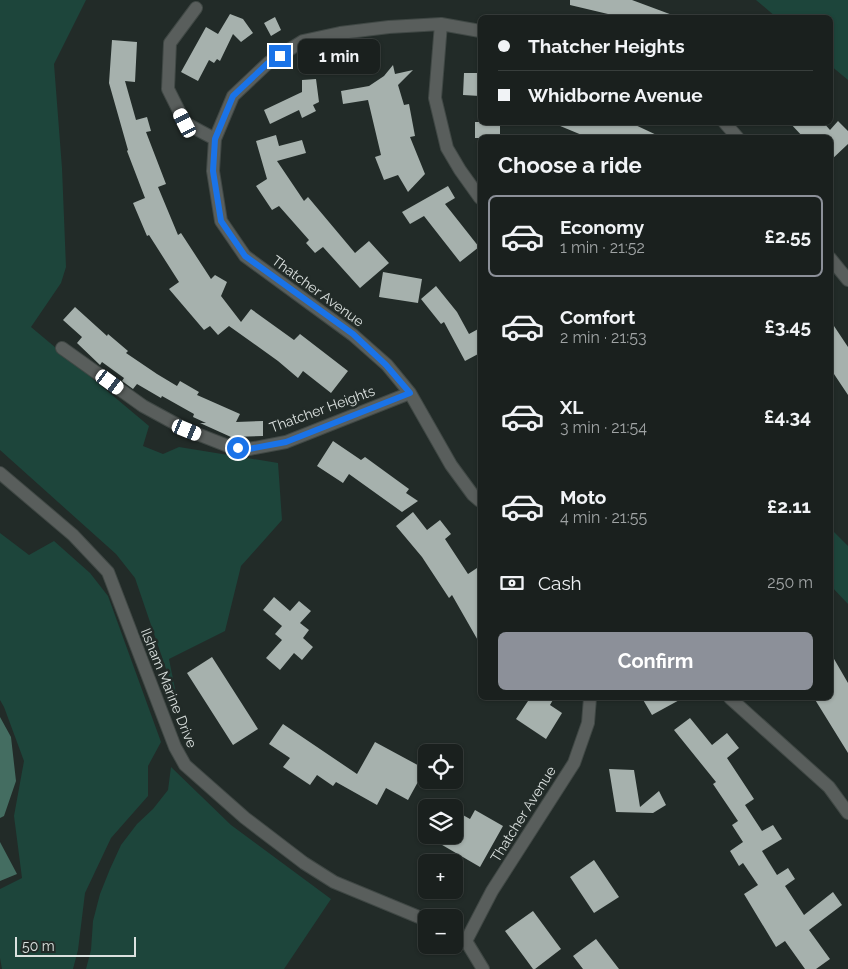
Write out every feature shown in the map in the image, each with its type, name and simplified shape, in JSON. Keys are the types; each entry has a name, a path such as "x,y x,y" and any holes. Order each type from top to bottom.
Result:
{"street":[{"path":"196,8 170,43 168,89 185,123 215,139"},
{"path":"441,24 435,98 447,148 478,195"},
{"name":"Thatcher Avenue","path":"478,31 441,24 379,28 340,33 304,41 268,63 233,96 215,139 213,171 221,221 245,256 353,334 386,365 410,393 451,465 478,499"},
{"path":"727,125 735,135"},
{"path":"833,262 848,280"},
{"name":"Thatcher Heights","path":"62,348 143,406 187,430 228,446 249,449 286,442 410,393"},
{"name":"Ilsham Marine Drive","path":"0,472 74,535 108,572 175,746 185,765 245,818 304,863 334,882 418,917"},
{"name":"Thatcher Avenue","path":"466,941 492,891 574,763 588,723 590,700"},
{"path":"732,700 829,787 848,813"},
{"path":"463,939 483,969"}],"shaded area":[{"path":"0,0 86,0 54,64 62,168 66,267 61,283 31,327 149,426 143,446 163,454 179,447 278,463 282,520 241,566 225,631 169,659 178,704 135,578 116,554 0,450"},
{"path":"756,0 848,0 848,80 833,68 833,15 774,15"},
{"path":"833,531 848,546 848,604 833,588"},
{"path":"0,533 29,555 54,541 90,573 108,596 161,742 148,766 148,796 111,838 85,893 78,950 73,969 2,969 0,958 0,889 22,878 14,816 24,761 0,700"},
{"path":"0,717 11,737 16,781 4,816 0,818"},
{"path":"171,767 231,825 331,899 284,969 86,969 91,950 93,921 100,894 110,869 121,845 168,790"},
{"path":"0,842 17,874 0,881"}],"building":[{"path":"570,0 632,0 672,15 608,15 570,5"},
{"path":"230,14 243,19 253,33 241,42 233,34 220,61 217,59 214,63 209,60 198,81 181,72 206,27 218,34"},
{"path":"275,17 281,30 271,36 264,23"},
{"path":"112,40 137,42 135,82 125,81 136,120 147,117 151,131 146,132 166,184 158,187 178,235 181,233 211,279 215,275 227,282 221,296 241,322 251,309 294,340 300,334 348,371 331,393 303,371 298,378 278,361 229,326 218,335 210,326 204,330 169,289 179,282 149,235 147,236 133,203 145,198 127,151 109,83"},
{"path":"393,65 395,74 413,70 398,85 404,105 409,104 415,136 410,137 425,174 408,192 398,175 384,180 375,157 381,155 368,100 343,104 341,91 369,86 384,76"},
{"path":"464,73 478,73 478,96 463,95"},
{"path":"316,79 319,102 313,105 316,111 302,118 299,110 270,124 264,110 302,92 302,80"},
{"path":"838,121 848,131 848,144 833,158 833,135 801,135 792,125 826,125 830,130"},
{"path":"475,122 478,122 478,125 500,125 500,135 478,135 478,138 475,138"},
{"path":"558,125 635,125 657,135 582,135"},
{"path":"276,135 279,146 302,140 306,153 277,161 304,201 308,197 355,253 369,241 389,263 360,288 323,247 315,253 306,243 309,240 279,206 272,210 256,186 267,179 256,141"},
{"path":"448,186 455,198 445,204 478,248 460,262 424,216 410,224 402,212"},
{"path":"383,272 422,279 418,303 379,297"},
{"path":"436,286 457,312 469,334 478,329 478,354 465,361 444,322 441,324 421,299"},
{"path":"75,307 107,336 108,334 128,351 126,353 157,374 177,386 180,381 199,392 197,395 240,414 236,422 263,421 263,436 231,437 200,423 206,423 193,417 194,414 162,396 161,398 137,384 133,389 122,381 124,378 102,362 100,365 77,343 82,337 63,320"},
{"path":"833,324 848,347 848,395 833,372"},
{"path":"333,441 361,460 365,457 409,489 406,493 418,501 402,512 349,474 343,483 317,466"},
{"path":"413,512 427,530 440,520 451,534 445,539 468,574 478,567 478,640 452,595 449,598 422,557 396,526"},
{"path":"274,597 290,611 299,601 311,611 300,623 309,630 303,638 313,647 302,660 294,653 280,670 266,658 282,640 275,634 282,626 263,610"},
{"path":"212,657 258,729 233,745 187,673"},
{"path":"833,657 848,683 848,753 815,700 833,700"},
{"path":"529,700 553,700 550,705 562,713 546,739 516,719"},
{"path":"643,700 679,700 652,715"},
{"path":"690,718 712,745 727,733 739,748 727,758 754,799 745,805 762,831 773,825 782,839 762,851 777,875 788,868 795,879 785,886 804,915 833,892 842,905 809,930 830,959 816,969 805,969 785,941 776,947 744,894 758,885 743,863 739,866 730,851 743,842 732,825 738,821 713,784 716,782 674,730"},
{"path":"283,724 357,774 375,742 418,765 418,782 408,800 386,788 377,805 336,782 333,786 317,775 310,785 283,767 290,758 269,744"},
{"path":"609,769 634,770 640,807 659,791 666,805 653,813 616,812"},
{"path":"475,810 503,826 480,867 463,857 463,854 458,854 440,844 463,844 463,815 470,819"},
{"path":"594,860 619,897 594,913 570,877"},
{"path":"533,911 561,949 535,969 533,969 505,931"},
{"path":"596,939 619,969 583,969 573,956"}],"route":[{"path":"238,448 249,449 286,442 410,393 386,365 353,334 313,307 245,256 221,221 213,171 215,139 233,96 268,63 280,56"}]}
